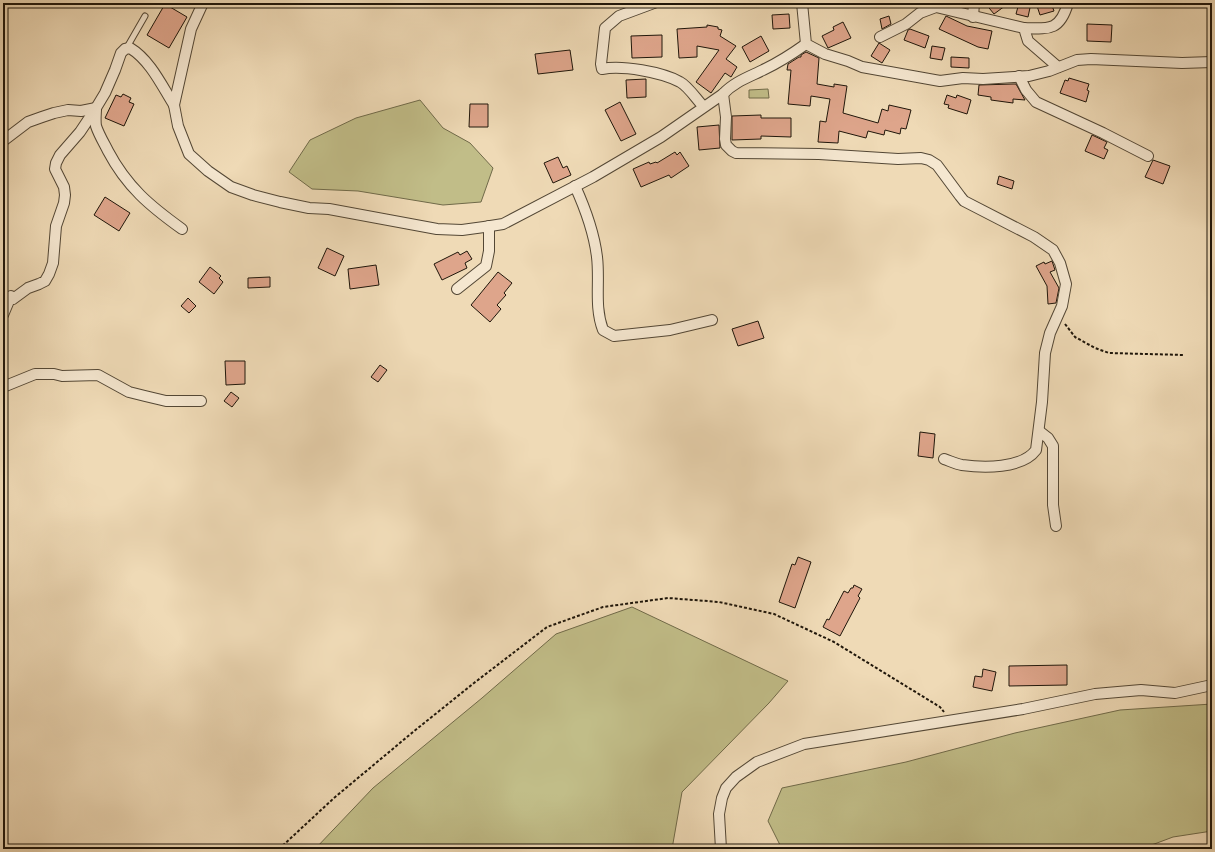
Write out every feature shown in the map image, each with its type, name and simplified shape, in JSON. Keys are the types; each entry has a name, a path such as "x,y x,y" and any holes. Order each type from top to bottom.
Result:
{"street":[{"path":"174,105 191,29 203,3"},
{"path":"654,3 619,16 605,28 603,36 602,69 613,67 634,68 682,82 703,106"},
{"path":"802,3 806,44"},
{"path":"973,17 974,3"},
{"path":"880,37 906,24 927,9 936,7 1024,28 1046,29 1058,24 1068,3"},
{"path":"1024,28 1028,41 1058,67"},
{"path":"806,44 825,54 848,60 862,67 940,81 963,78 983,79 1040,74 1077,60 1097,58 1159,62 1212,62"},
{"path":"3,315 11,296 13,299 28,288 45,281 49,274 53,263 56,226 64,203 65,195 64,187 55,169 56,163 60,155 80,132 96,108 105,93 121,53 125,49 130,48 137,52 149,66 174,105 178,126 188,154 208,171 231,187 287,204 309,208 329,209 437,229 462,230 503,224 593,177 661,137 703,106 723,94 736,82 781,60 806,44"},
{"path":"1019,76 1026,90 1036,102 1103,132 1148,156"},
{"path":"723,94 726,117 726,145 732,152 819,154 898,159 921,158 933,162 964,200 1034,237 1053,250 1060,263 1066,284 1065,296 1050,333 1045,353 1039,432 1036,450 1032,455 1017,462 993,466 961,465 944,459"},
{"path":"3,141 28,122 42,117 68,110 81,111 96,108"},
{"path":"96,108 96,124 99,134 121,173 148,204 182,229"},
{"path":"575,186 586,213 597,257 598,318 603,330 614,336 670,330 712,320"},
{"path":"457,289 486,266 489,251 489,226"},
{"path":"3,387 35,374 67,376 92,375 102,377 129,392 145,396 166,400 201,401"},
{"path":"1039,432 1048,438 1053,446 1053,505 1056,526"},
{"path":"721,849 718,822 722,798 726,788 736,777 757,762 804,744 1023,709 1095,694 1142,690 1175,693 1212,685"}],"lane":[{"path":"125,49 146,16"}],"path":[{"path":"1060,310 1066,326 1075,337 1095,348 1110,353 1184,355"},
{"path":"279,849 334,798 468,688 547,628 603,607 668,598 719,602 774,614 834,642 940,708 951,721"}],"shaded area":[{"path":"768,89 769,98 749,98 749,90"},
{"path":"420,100 443,128 470,143 493,168 481,202 443,205 358,191 312,189 289,172 310,140 356,118"},
{"path":"632,607 788,681 769,703 682,792 672,849 315,849 373,788 482,698 556,634"},
{"path":"1212,704 1212,831 1173,837 1141,849 782,849 768,821 782,788 906,762 1015,733 1120,710"}],"building":[{"path":"985,3 1009,3 994,14"},
{"path":"1019,3 1031,3 1028,17 1016,14"},
{"path":"1036,3 1051,3 1054,11 1040,15"},
{"path":"165,4 187,17 169,48 147,35"},
{"path":"789,14 790,28 773,29 772,15"},
{"path":"889,16 891,24 882,29 880,19"},
{"path":"946,16 967,26 992,31 988,49 978,47 939,29"},
{"path":"843,22 851,38 828,48 822,36 834,30 833,27"},
{"path":"1087,24 1112,25 1111,42 1087,41"},
{"path":"707,25 718,27 718,29 722,30 720,36 736,46 726,59 737,67 731,77 725,73 711,93 696,82 719,50 697,46 697,57 679,58 677,29 707,27"},
{"path":"910,29 929,36 925,48 904,40 908,30"},
{"path":"662,35 662,57 632,58 631,36"},
{"path":"761,36 769,51 750,62 742,47"},
{"path":"879,43 890,50 882,63 871,56"},
{"path":"932,46 945,48 942,60 930,58"},
{"path":"570,50 573,70 538,74 535,54"},
{"path":"806,52 819,58 817,84 834,87 834,84 847,86 843,113 878,123 882,109 888,111 889,105 911,110 906,129 901,128 900,134 885,130 884,135 868,131 866,138 839,131 838,143 818,142 820,121 826,122 830,99 811,96 810,106 788,104 791,70 787,70 788,64 801,57 801,55"},
{"path":"951,57 969,58 969,68 951,67"},
{"path":"1069,78 1089,84 1086,102 1060,93 1065,80 1068,81"},
{"path":"646,79 646,97 627,98 626,80"},
{"path":"1016,84 1025,100 1013,99 1013,103 991,100 991,97 978,95 979,85"},
{"path":"123,94 131,98 129,102 134,104 124,126 105,118 116,95 121,97"},
{"path":"947,95 956,98 957,95 971,100 967,114 948,108 949,105 944,104"},
{"path":"620,102 636,134 621,141 605,110"},
{"path":"470,104 488,104 488,127 469,127"},
{"path":"761,115 761,118 791,118 791,137 761,136 761,139 732,140 732,116"},
{"path":"719,125 720,148 699,150 697,127"},
{"path":"1092,135 1107,142 1104,148 1108,150 1104,159 1085,151"},
{"path":"675,152 677,155 680,152 689,166 671,178 669,175 641,187 633,169 649,162 650,164 657,163"},
{"path":"558,157 563,168 567,166 571,175 553,183 544,163"},
{"path":"1153,160 1170,166 1163,184 1145,177"},
{"path":"999,176 1014,181 1012,189 997,184"},
{"path":"105,197 130,213 119,231 94,215"},
{"path":"327,248 344,256 335,276 318,268"},
{"path":"467,251 472,259 465,263 467,268 442,280 434,264 458,252 460,255"},
{"path":"1052,261 1055,270 1050,272 1059,288 1056,303 1048,304 1047,286 1036,266 1044,262 1045,264"},
{"path":"376,265 379,285 350,289 348,269"},
{"path":"210,267 221,276 219,278 223,282 214,294 199,282"},
{"path":"498,272 512,283 504,293 506,295 497,305 501,309 490,322 471,305"},
{"path":"270,277 270,287 248,288 248,278"},
{"path":"188,298 196,306 189,313 181,306"},
{"path":"758,321 764,338 738,346 732,329"},
{"path":"225,361 245,361 245,384 226,385"},
{"path":"380,365 387,370 378,382 371,377"},
{"path":"231,392 239,398 232,407 224,401"},
{"path":"920,432 935,434 933,458 918,456"},
{"path":"798,557 811,562 795,608 779,602 792,564 795,565"},
{"path":"854,585 862,589 858,596 860,598 840,636 823,627 827,619 829,620 844,591 848,593"},
{"path":"1067,665 1067,685 1009,686 1009,666"},
{"path":"983,669 996,672 992,691 973,687 975,676 982,677"}]}
